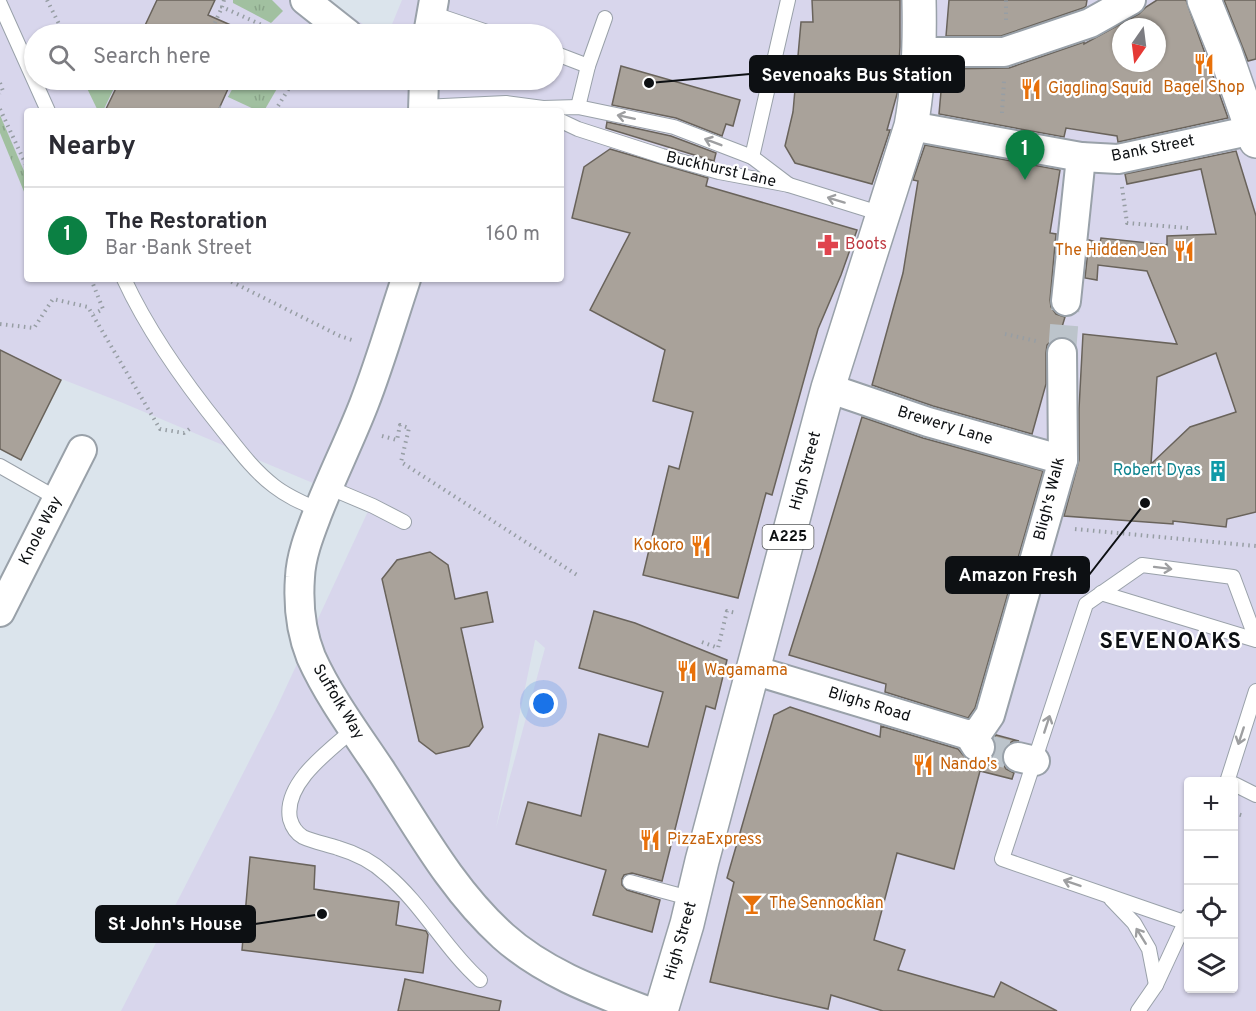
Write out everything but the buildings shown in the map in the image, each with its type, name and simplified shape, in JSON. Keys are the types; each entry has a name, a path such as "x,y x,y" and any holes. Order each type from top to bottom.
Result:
{"main road":[{"name":"High Street","path":"661,1011 693,899 828,388 911,126 918,93 919,0"},
{"path":"1204,0 1254,135"}],"street":[{"path":"305,0 335,24"},
{"path":"920,52 1005,52 1089,24 1131,0"},
{"name":"Bank Street","path":"911,126 1081,157 1118,159 1254,135"},
{"path":"1066,301 1081,157"},
{"name":"Suffolk Way","path":"405,282 377,369 324,498 302,559 301,616 311,656 334,698 428,846 478,910 503,937 552,970 596,991 647,1011"},
{"name":"Bligh's Walk","path":"974,741 990,716 1063,460 1053,348"},
{"name":"Brewery Lane","path":"828,388 928,422 1063,460"},
{"name":"Knole Way","path":"0,612 82,450"},
{"name":"Blighs Road","path":"753,670 974,741"}],"lane":[{"path":"752,157 788,0"},
{"path":"0,4 24,58"},
{"path":"431,16 459,24"},
{"path":"578,106 588,66 605,18"},
{"path":"564,57 588,66"},
{"path":"39,90 47,108"},
{"path":"424,99 506,103 538,108"},
{"path":"556,108 578,106 674,127 752,157 789,185"},
{"name":"Buckhurst Lane","path":"564,122 662,156 719,172 789,185 882,214"},
{"path":"126,282 158,340 190,390 258,472 291,497 324,498 374,506 404,522"},
{"path":"0,466 58,499"},
{"path":"1184,919 1108,896 1002,859 1027,759 1086,604 1142,565 1233,577 1256,640"},
{"path":"1101,593 1256,640"},
{"path":"1228,777 1256,691"},
{"path":"354,729 300,782 290,804 291,823 301,836 355,854 384,872 429,918 465,966 480,980"},
{"path":"1238,786 1256,795"},
{"path":"630,882 693,899"},
{"path":"1108,896 1134,923 1149,948 1156,984"},
{"path":"1138,1011 1156,984 1184,926"}],"path":[{"path":"47,0 59,24"},
{"path":"214,24 224,0"},
{"path":"222,7 260,24"},
{"path":"0,83 3,91 0,93"},
{"path":"277,108 288,90"},
{"path":"0,109 24,161"},
{"path":"1118,159 1127,223 1188,228"},
{"path":"92,282 104,309 94,314"},
{"path":"232,282 340,336 359,342"},
{"path":"0,324 34,328 53,299 88,306 160,429 184,433 208,412"},
{"path":"1005,334 1053,348"},
{"path":"354,428 397,440 400,425 409,428 401,462 577,575"},
{"path":"1044,526 1256,546"}],"shaded area":[{"path":"0,0 327,0 363,24 24,24 24,90 564,90 564,24 392,24 402,0 1256,0 1256,1011 121,1011 276,709 370,507 123,403 0,355","holes":["535,640 545,648 496,828"]}],"green space":[{"path":"233,0 272,0 283,11 271,23 233,3"},
{"path":"88,90 113,90 104,108 97,108"},
{"path":"232,90 276,90 266,108 252,108 228,97"},
{"path":"0,115 24,171 24,192 0,133"}],"tunnel":[{"path":"1062,353 1066,301"},
{"path":"980,747 1018,757"}],"place":[{"name":"Bagel Shop","path":"1204,64"},
{"name":"Sevenoaks Bus Station","path":"649,83"},
{"name":"Giggling Squid","path":"1031,89"},
{"name":"The Restoration","path":"1025,180"},
{"name":"Boots","path":"828,245"},
{"name":"The Hidden Jen","path":"1184,251"},
{"name":"Robert Dyas","path":"1218,471"},
{"name":"Amazon Fresh","path":"1145,503"},
{"name":"Kokoro","path":"701,546"},
{"name":"Wagamama","path":"687,671"},
{"name":"Nando's","path":"923,765"},
{"name":"PizzaExpress","path":"650,840"},
{"name":"The Sennockian","path":"752,904"},
{"name":"St John's House","path":"322,914"}],"district":[{"name":"SEVENOAKS","path":"1171,642"}]}
